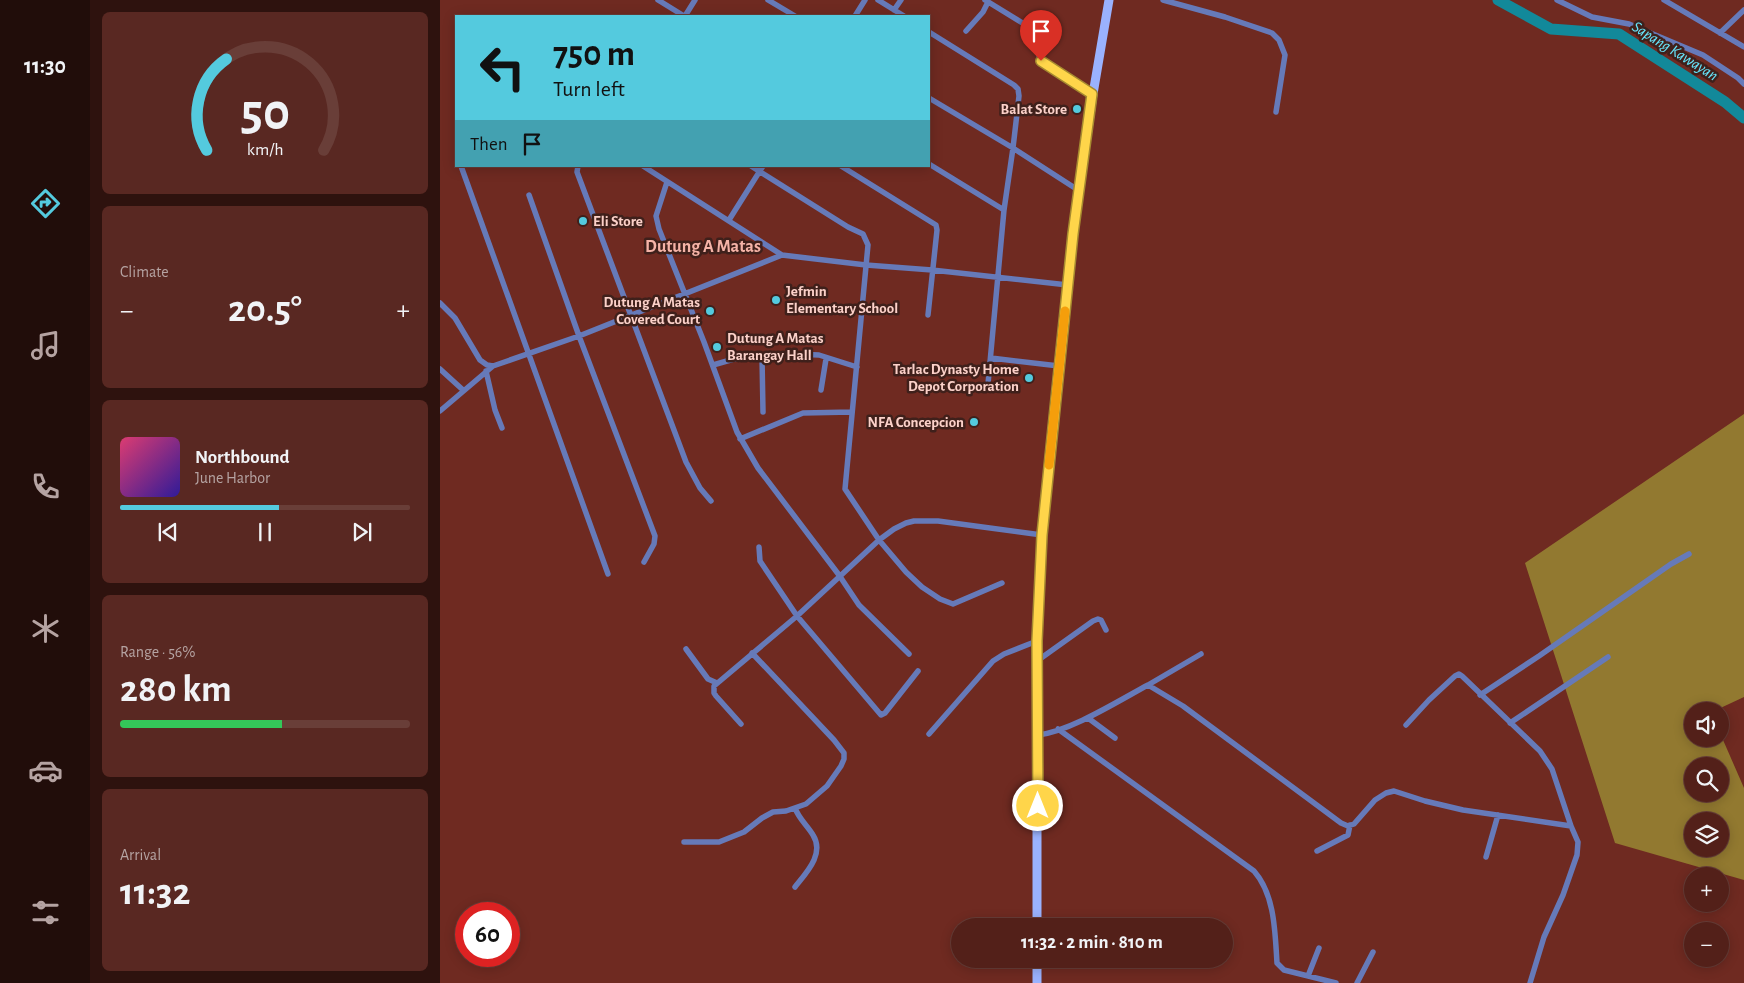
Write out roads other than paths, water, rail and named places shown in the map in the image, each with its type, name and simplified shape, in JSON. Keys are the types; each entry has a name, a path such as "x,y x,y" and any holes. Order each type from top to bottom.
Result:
{"main road":[{"path":"1038,918 1037,641 1042,535 1078,190 1092,94 1109,0"},
{"path":"1038,968 1038,983"}],"street":[{"path":"658,0 683,15"},
{"path":"686,15 694,0"},
{"path":"768,0 793,15"},
{"path":"856,15 865,0"},
{"path":"878,0 902,15"},
{"path":"894,10 901,0"},
{"path":"1164,0 1225,17 1272,33 1279,40 1285,55 1276,112"},
{"path":"1557,0 1592,17 1629,24 1703,55 1744,84"},
{"path":"1664,0 1744,47"},
{"path":"966,31 983,12 987,1 1042,35"},
{"path":"1720,33 1744,10"},
{"path":"1045,22 1038,57 1041,61 1092,94"},
{"path":"930,33 1006,79 1018,89 1014,148 1004,210 988,384"},
{"path":"930,99 1014,148 1078,190"},
{"path":"930,165 1004,210"},
{"path":"461,167 608,574"},
{"path":"578,167 577,172 686,462 700,488 711,501"},
{"path":"644,167 782,255 1068,285"},
{"path":"843,167 936,225 928,315"},
{"path":"728,220 761,169 848,227 863,234 868,245 845,489 879,540 906,572 922,587 947,603 956,603 1002,583"},
{"path":"667,182 656,216 659,230 713,365 740,439 758,468 859,605 909,654"},
{"path":"529,195 579,336 655,536 654,544 644,562"},
{"path":"440,411 462,390 493,366 579,336 782,255"},
{"path":"440,303 455,318 480,360 487,365 493,366"},
{"path":"713,365 734,359 809,354 856,367"},
{"path":"762,357 763,412"},
{"path":"991,358 1059,366"},
{"path":"821,390 826,359"},
{"path":"440,369 462,390"},
{"path":"486,371 495,410 502,428"},
{"path":"740,439 803,413 852,412"},
{"path":"741,724 714,693 714,686 797,616 894,528 914,521 964,524 1042,535"},
{"path":"759,547 760,561 797,616 881,715 885,713 918,671"},
{"path":"1480,694 1539,656 1671,564 1689,554"},
{"path":"1037,661 1093,621 1101,620 1106,630"},
{"path":"929,734 993,661 1004,654 1037,641"},
{"path":"686,649 708,679 717,683"},
{"path":"684,842 719,842 744,832 773,812 786,811 806,804 827,786 844,759 844,753 834,740 752,653"},
{"path":"1038,735 1046,734 1088,718 1201,654"},
{"path":"1510,723 1608,656"},
{"path":"1406,725 1429,700 1459,674 1540,751 1552,769 1578,842 1577,855 1563,895 1544,937 1530,983"},
{"path":"1148,685 1183,706 1340,823 1350,825 1358,821 1375,800 1386,793 1394,791 1425,801 1571,826"},
{"path":"1088,718 1114,738"},
{"path":"1058,729 1254,871 1266,889 1275,929 1277,963 1284,970 1336,983"},
{"path":"794,887 810,868 817,849 813,834 798,817 796,808"},
{"path":"1486,857 1498,815"},
{"path":"1317,851 1348,835 1350,825"},
{"path":"1308,976 1319,948"},
{"path":"1357,983 1373,952"}],"waterway":[{"name":"Sapang Kawayan","path":"1498,0 1551,29 1619,34 1725,102 1744,118"}],"place":[{"name":"Balat Store","path":"1077,109"},
{"name":"Eli Store","path":"583,221"},
{"name":"Jefmin Elementary School","path":"776,300"},
{"name":"Dutung A Matas Covered Court","path":"710,311"},
{"name":"Dutung A Matas Barangay Hall","path":"717,347"},
{"name":"Tarlac Dynasty Home Depot Corporation","path":"1029,378"},
{"name":"NFA Concepcion","path":"974,422"}],"district":[{"name":"Dutung A Matas","path":"703,247"}]}
